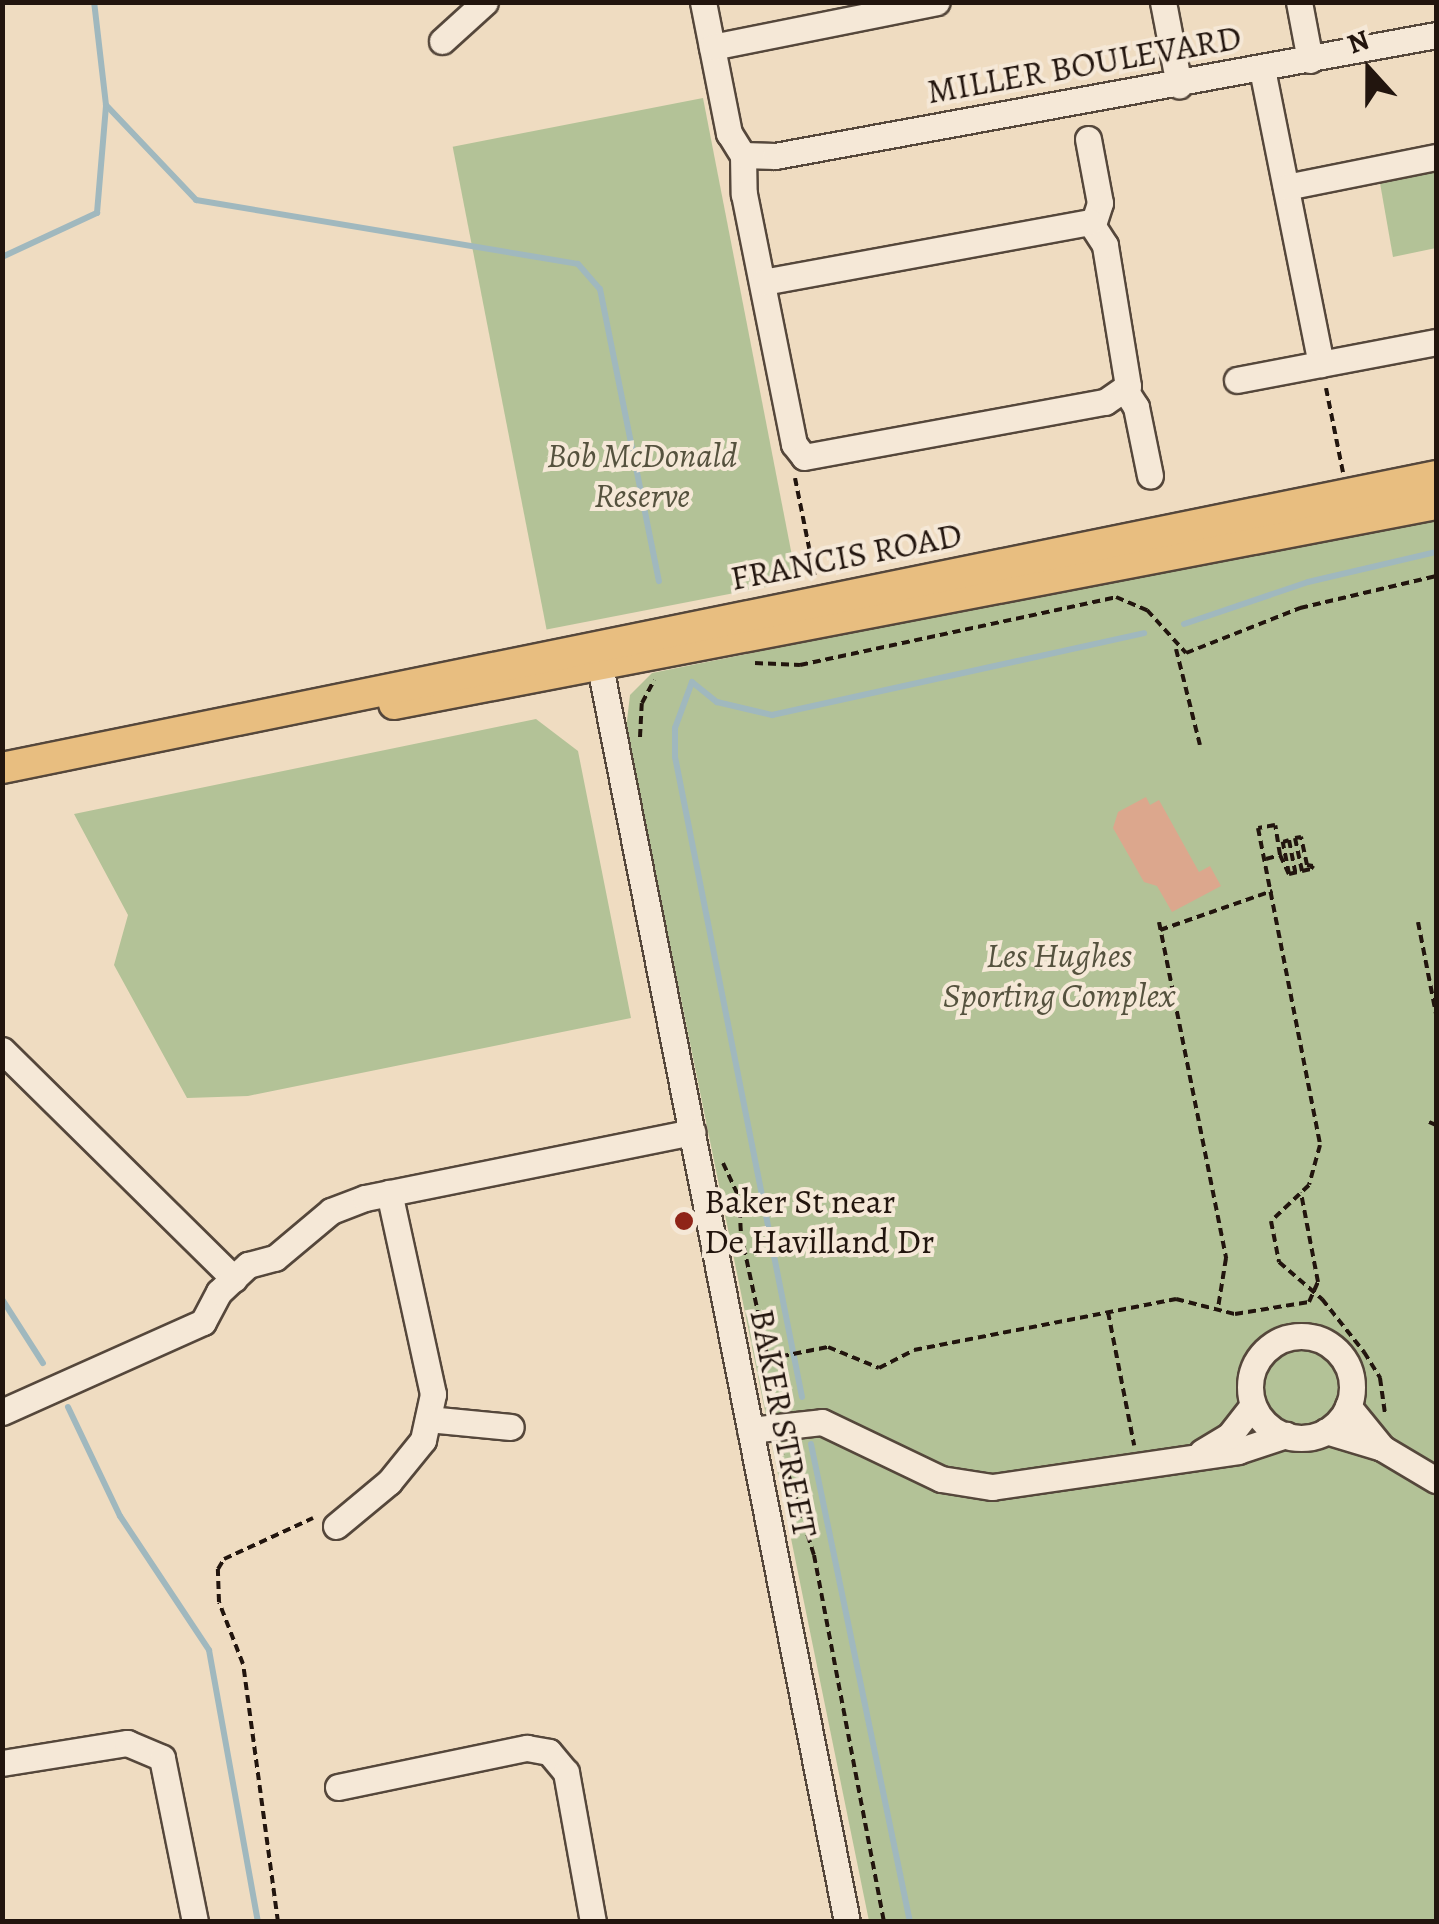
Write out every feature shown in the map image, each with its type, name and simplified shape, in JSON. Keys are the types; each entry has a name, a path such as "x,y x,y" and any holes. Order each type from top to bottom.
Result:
{"main road":[{"name":"FRANCIS ROAD","path":"2,768 271,715 450,696 597,655 1436,476"},
{"name":"FRANCIS ROAD","path":"597,655 1436,504"}],"street":[{"path":"442,40 484,2"},
{"path":"703,2 729,134 743,154 742,186 800,455 825,458 1105,402 1126,390"},
{"path":"712,47 885,8 937,2"},
{"path":"1163,2 1179,85"},
{"path":"1299,2 1310,60"},
{"name":"MILLER BOULEVARD","path":"743,154 775,156 1035,105 1179,85 1436,34"},
{"path":"1262,69 1321,364"},
{"path":"1088,138 1100,203 1093,224 1108,263 1128,369 1126,390 1136,406 1150,476"},
{"path":"1286,187 1436,157"},
{"path":"762,282 1070,221 1093,224"},
{"path":"1237,380 1436,342"},
{"name":"BAKER STREET","path":"597,655 692,1132 762,1427 847,1922"},
{"path":"2,1050 234,1279"},
{"path":"2,1412 203,1322 248,1265 274,1258 331,1211 389,1193 692,1132"},
{"path":"336,1526 389,1482 423,1440 433,1394 389,1193"},
{"path":"1286,1435 1253,1405 1250,1378 1260,1356 1298,1336 1326,1343 1345,1362 1348,1406 1326,1431"},
{"path":"1202,1452 1228,1436 1253,1405"},
{"path":"1348,1406 1436,1480"},
{"path":"428,1419 511,1427"},
{"path":"762,1427 835,1425 941,1479 992,1487 1064,1482 1202,1452 1238,1451 1286,1435 1326,1431 1387,1438"},
{"path":"2,1763 127,1743 146,1746 162,1758 195,1922"},
{"path":"338,1787 528,1748 549,1752 566,1772 593,1922"}],"path":[{"path":"1321,364 1340,457"},
{"path":"800,455 794,472 811,558"},
{"path":"1176,649 1190,652 1300,608 1436,576"},
{"path":"746,662 800,665 1116,597 1147,610 1176,649 1200,746"},
{"path":"640,742 642,704 660,676"},
{"path":"1296,872 1280,856 1275,825 1258,828 1320,1146 1314,1176 1301,1194 1271,1221 1279,1262 1317,1295 1380,1378 1387,1438"},
{"path":"1301,837 1307,865 1316,865 1296,872 1295,838 1301,837"},
{"path":"1288,840 1296,872 1283,842 1288,840"},
{"path":"1266,859 1280,856"},
{"path":"1160,930 1272,891"},
{"path":"1159,922 1226,1258 1218,1308"},
{"path":"1418,922 1436,1014"},
{"path":"1429,1122 1436,1126"},
{"path":"718,1150 737,1188 768,1359 762,1427 814,1555 884,1922"},
{"path":"1301,1194 1317,1295"},
{"path":"768,1359 816,1348 879,1368 914,1350 1176,1299 1246,1314 1317,1295"},
{"path":"1108,1312 1130,1420"},
{"path":"278,1922 243,1664 219,1602 218,1568 224,1560 319,1515 336,1526"}],"green space":[{"name":"Bob McDonald Reserve","path":"703,98 797,581 547,630 453,147"},
{"path":"1436,171 1436,248 1393,257 1380,183"},
{"name":"Les Hughes Sporting Complex","path":"1436,515 1436,1921 869,1921 626,729 630,695 652,673"},
{"path":"536,719 578,751 631,1018 248,1096 187,1098 114,965 128,915 74,814"}],"building":[{"path":"1146,797 1150,805 1159,800 1199,872 1210,866 1221,886 1172,912 1157,886 1144,882 1113,828 1118,812"}],"waterway":[{"path":"2,257 97,213 106,105 94,2"},
{"path":"106,105 196,200 578,264 600,289 659,581"},
{"path":"1184,624 1308,582 1436,552"},
{"path":"802,1397 675,757 675,728 692,682 717,702 772,715 1144,633"},
{"path":"2,1299 43,1363"},
{"path":"68,1407 120,1516 209,1650 258,1922"},
{"path":"811,1444 910,1922"}],"place":[{"name":"Baker St near De Havilland Dr","path":"684,1221"}]}
